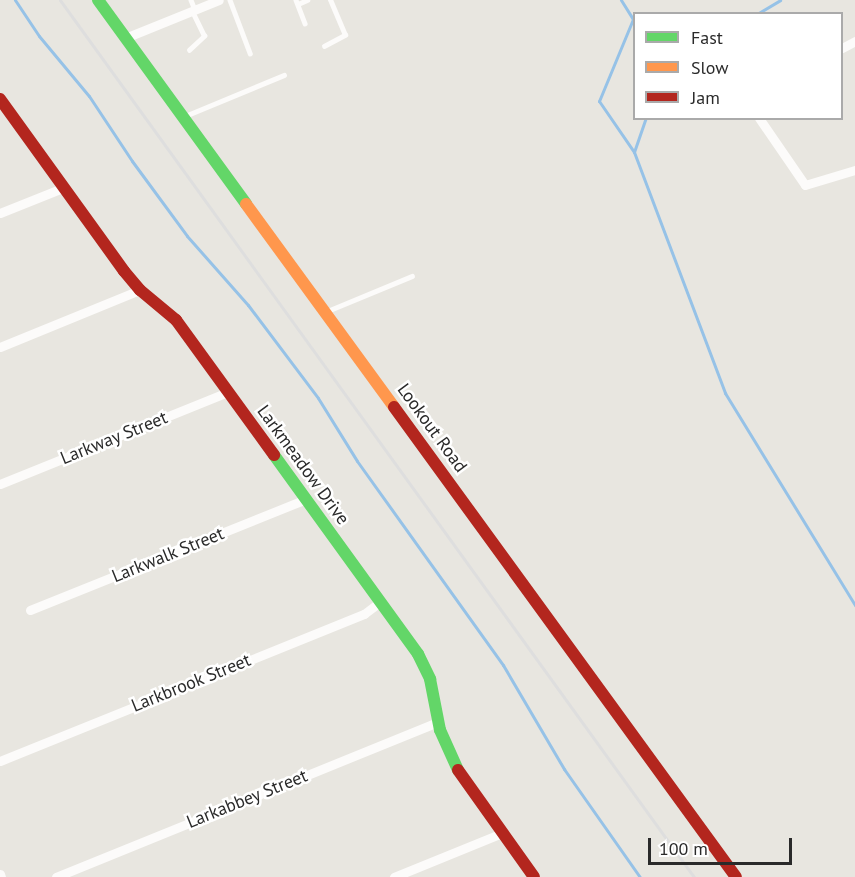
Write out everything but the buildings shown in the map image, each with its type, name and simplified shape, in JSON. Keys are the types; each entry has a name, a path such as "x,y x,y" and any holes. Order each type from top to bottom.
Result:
{"street":[{"name":"Lookout Road","path":"98,0 736,877"},
{"path":"125,38 219,0"},
{"name":"Larkmeadow Drive","path":"0,99 124,272 140,290 176,320 425,665 438,722 454,764 534,877"},
{"path":"760,120 805,185 855,170"},
{"path":"0,213 65,187"},
{"path":"0,346 140,290"},
{"name":"Larkway Street","path":"0,484 228,392"},
{"name":"Larkwalk Street","path":"30,610 306,499"},
{"name":"Larkbrook Street","path":"0,761 364,614 380,602"},
{"name":"Larkabbey Street","path":"56,877 438,722"},
{"path":"394,877 502,833"}],"lane":[{"path":"189,50 204,36 191,0"},
{"path":"230,0 250,53"},
{"path":"305,23 297,2 307,0"},
{"path":"324,46 345,34 330,0"},
{"path":"183,117 284,75"},
{"path":"325,312 412,276"}],"waterway":[{"path":"15,0 39,36 89,96 132,161 187,236 248,305 318,398 357,461 503,665 564,769 640,877"},
{"path":"621,0 633,19 599,101 634,152 725,393 855,605"},
{"path":"760,12 780,0"},
{"path":"634,152 645,120"}],"railway":[{"path":"60,0 694,877"}],"traffic: fast":[{"path":"98,0 246,204"},
{"path":"274,455 418,654 430,679 440,730 458,770"}],"traffic: slow":[{"path":"246,204 394,407"}],"traffic: jam":[{"path":"0,99 124,271 140,290 176,320 274,455"},
{"path":"394,407 736,877"},
{"path":"458,770 534,877"}]}
